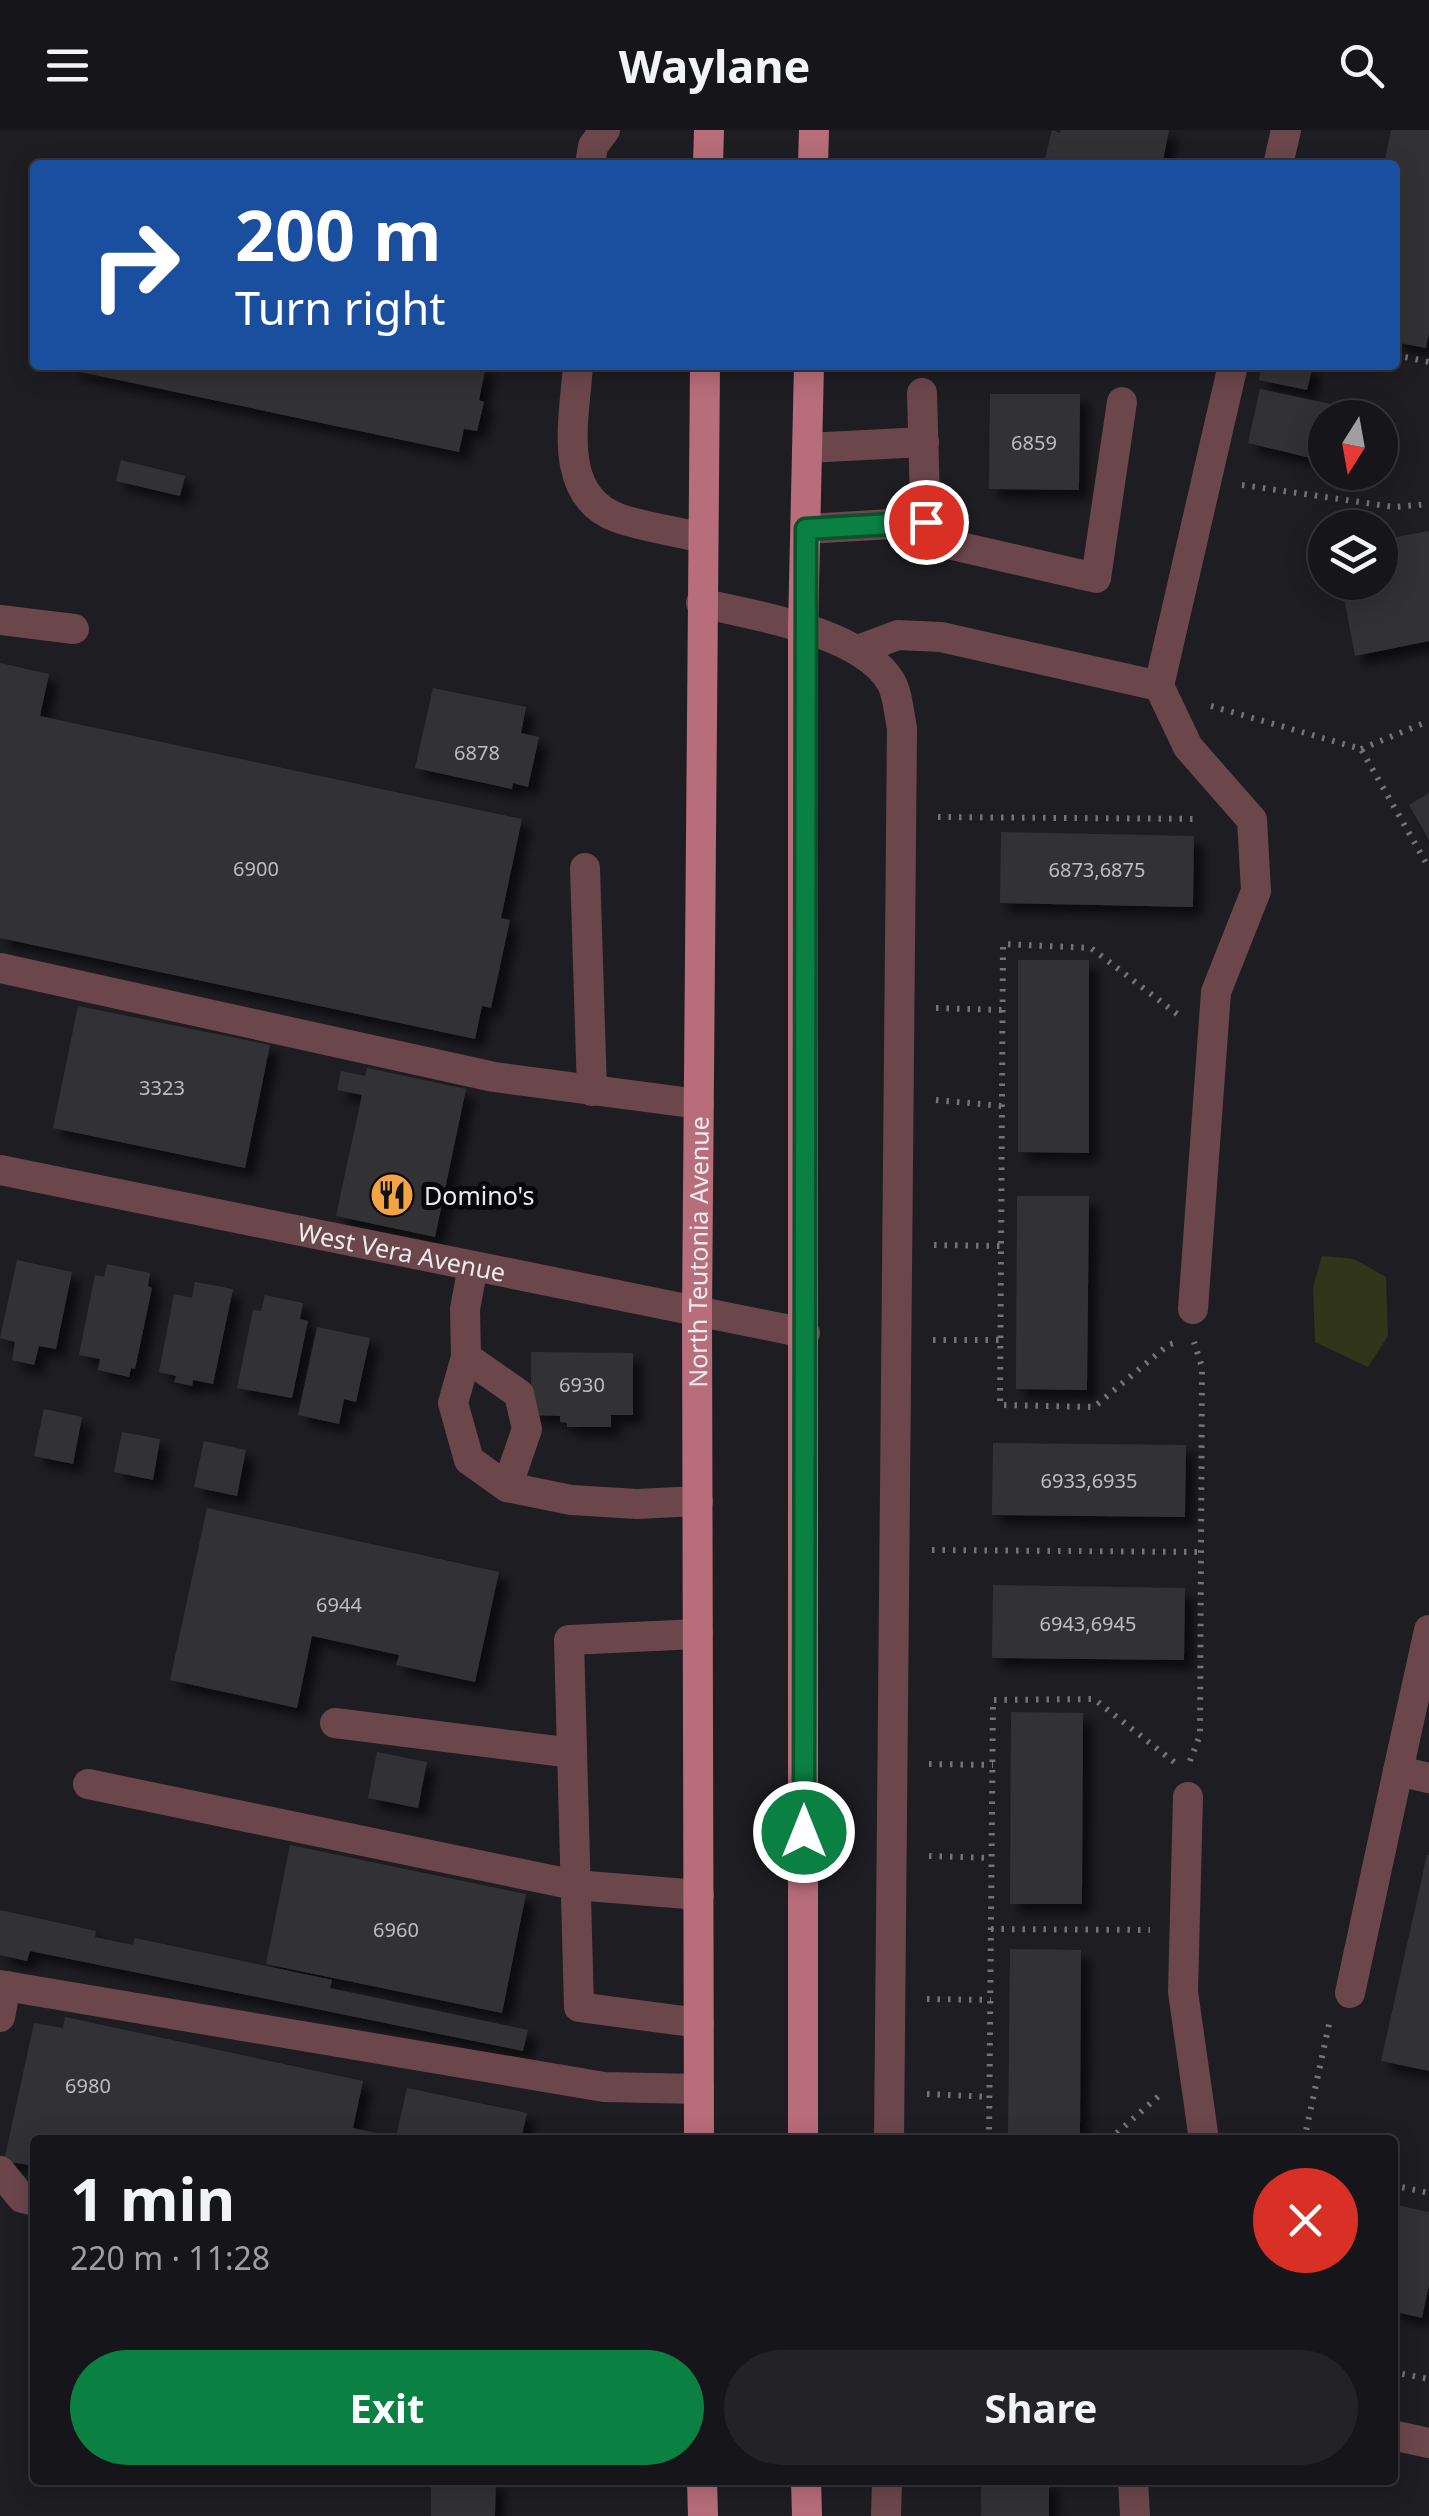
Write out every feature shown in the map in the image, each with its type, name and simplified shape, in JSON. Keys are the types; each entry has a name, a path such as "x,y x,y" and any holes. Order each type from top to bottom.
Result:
{"main road":[{"path":"708,160 709,130"},
{"path":"813,160 814,130"},
{"name":"North Teutonia Avenue","path":"699,2135 697,1311 705,370"},
{"path":"803,2135 803,627 809,370"},
{"path":"702,2485 703,2516"},
{"path":"806,2485 807,2516"}],"street":[{"path":"591,160 593,146 605,130"},
{"path":"1279,160 1286,130"},
{"path":"578,370 573,462 580,484 595,505 616,517 702,538"},
{"path":"1193,1309 1216,992 1256,891 1252,820 1188,747 1161,689 1232,370"},
{"path":"922,394 926,540 1096,578 1122,402"},
{"path":"808,448 924,442"},
{"path":"806,529 926,522"},
{"path":"700,603 803,627 858,650 891,682 902,728 889,2135"},
{"path":"0,620 74,629"},
{"path":"858,650 898,635 941,636 1161,689"},
{"path":"585,868 592,1090"},
{"path":"0,968 494,1078 698,1104"},
{"name":"West Vera Avenue","path":"0,1170 805,1332"},
{"path":"472,1266 465,1309 466,1357 454,1404 470,1460 507,1487 571,1500 638,1504 698,1501"},
{"path":"466,1357 519,1394 527,1429 507,1487"},
{"path":"1350,1993 1429,1630"},
{"path":"698,1634 569,1640 579,2006 699,2023"},
{"path":"336,1723 572,1753"},
{"path":"1398,1770 1429,1778"},
{"path":"88,1784 576,1884 699,1895"},
{"path":"1188,1797 1183,1992 1203,2135"},
{"path":"0,2017 3,1986 604,2087 699,2089"},
{"path":"0,2171 22,2198 30,2200"},
{"path":"1398,2437 1429,2443"},
{"path":"886,2485 886,2516"},
{"path":"1133,2485 1135,2516"}],"path":[{"path":"1400,357 1429,362"},
{"path":"1206,480 1394,507 1429,504"},
{"path":"1161,689 1361,749 1429,721"},
{"path":"1361,749 1429,868"},
{"path":"938,817 1252,820"},
{"path":"990,2135 993,1700 1094,1699 1186,1772 1200,1735 1202,1367 1193,1338 1168,1345 1094,1406 1000,1405 1003,944 1091,948 1212,1042"},
{"path":"936,1008 1003,1010"},
{"path":"936,1100 1002,1106"},
{"path":"934,1246 1001,1246"},
{"path":"934,1340 1000,1340"},
{"path":"932,1550 1201,1552"},
{"path":"929,1764 993,1765"},
{"path":"929,1856 992,1858"},
{"path":"992,1930 1185,1930"},
{"path":"1305,2135 1333,2005 1350,1993"},
{"path":"928,1999 991,2000"},
{"path":"1115,2135 1192,2065"},
{"path":"926,2094 990,2097"},
{"path":"1398,2186 1429,2192"},
{"path":"1398,2373 1429,2379"}],"green space":[{"path":"1322,1256 1354,1259 1386,1277 1388,1336 1368,1367 1315,1342 1313,1287"}],"building":[{"path":"1052,130 1169,130 1163,160 1045,160"},
{"path":"1391,130 1429,130 1426,348 1400,343 1400,160 1385,160"},
{"path":"71,370 485,370 479,400 484,402 477,431 464,429 459,452"},
{"path":"1261,370 1312,370 1307,390 1259,380"},
{"path":"1260,389 1312,400 1308,400 1308,457 1248,443"},
{"path":"990,394 1080,394 1079,490 989,489"},
{"path":"121,460 185,476 180,496 116,481"},
{"path":"1429,531 1429,641 1355,656 1344,600 1398,600 1398,537"},
{"path":"0,663 49,674 40,716 522,819 501,918 510,920 491,1008 482,1006 475,1039 0,938"},
{"path":"433,688 526,707 521,733 539,737 528,787 513,783 512,789 415,768"},
{"path":"1429,793 1429,840 1409,805"},
{"path":"1001,832 1194,836 1193,907 1000,903"},
{"path":"1018,960 1089,960 1089,1153 1018,1152"},
{"path":"78,1006 270,1045 245,1168 53,1128"},
{"path":"367,1068 466,1089 435,1237 336,1216 362,1095 337,1090 341,1071 365,1076"},
{"path":"1017,1196 1089,1196 1087,1390 1016,1389"},
{"path":"17,1260 72,1272 56,1349 39,1346 34,1365 12,1360 15,1342 0,1338"},
{"path":"107,1264 150,1273 148,1286 152,1288 135,1369 131,1368 129,1377 98,1370 100,1359 79,1355 95,1275 104,1277"},
{"path":"195,1282 233,1289 213,1384 193,1380 192,1386 174,1382 176,1376 159,1372 174,1294 192,1298"},
{"path":"265,1295 303,1303 300,1319 308,1321 292,1398 237,1388 253,1310 261,1311"},
{"path":"317,1327 370,1338 356,1402 344,1399 339,1424 298,1415"},
{"path":"531,1352 633,1353 633,1415 611,1415 611,1427 567,1427 567,1423 560,1422 560,1416 531,1415"},
{"path":"44,1409 82,1417 73,1464 34,1456"},
{"path":"122,1432 160,1439 153,1480 114,1472"},
{"path":"204,1441 246,1450 237,1496 194,1487"},
{"path":"993,1443 1186,1445 1185,1517 992,1515"},
{"path":"207,1508 499,1572 475,1682 396,1665 399,1655 312,1636 297,1708 170,1680"},
{"path":"993,1585 1185,1588 1184,1660 992,1658"},
{"path":"1011,1712 1083,1713 1082,1904 1010,1904"},
{"path":"377,1752 427,1762 418,1808 368,1798"},
{"path":"290,1845 526,1894 502,2013 266,1964"},
{"path":"1429,1855 1429,2071 1381,2061"},
{"path":"0,1910 96,1931 95,1937 133,1945 135,1938 332,1980 330,1988 528,2030 523,2051 30,1951 27,1961 0,1955"},
{"path":"1010,1949 1081,1950 1080,2135 1008,2135"},
{"path":"65,2017 363,2081 353,2128 386,2135 30,2135 30,2165 4,2161 34,2023 63,2028"},
{"path":"407,2088 527,2113 522,2135 396,2135"},
{"path":"1398,2205 1429,2212 1429,2285 1422,2318 1398,2312"},
{"path":"431,2485 496,2485 495,2516 431,2516"},
{"path":"981,2485 1049,2485 1049,2516 981,2516"}],"place":[{"name":"Domino's","path":"392,1195"}],"route":[{"path":"804,1832 806,529 926,522"}]}
